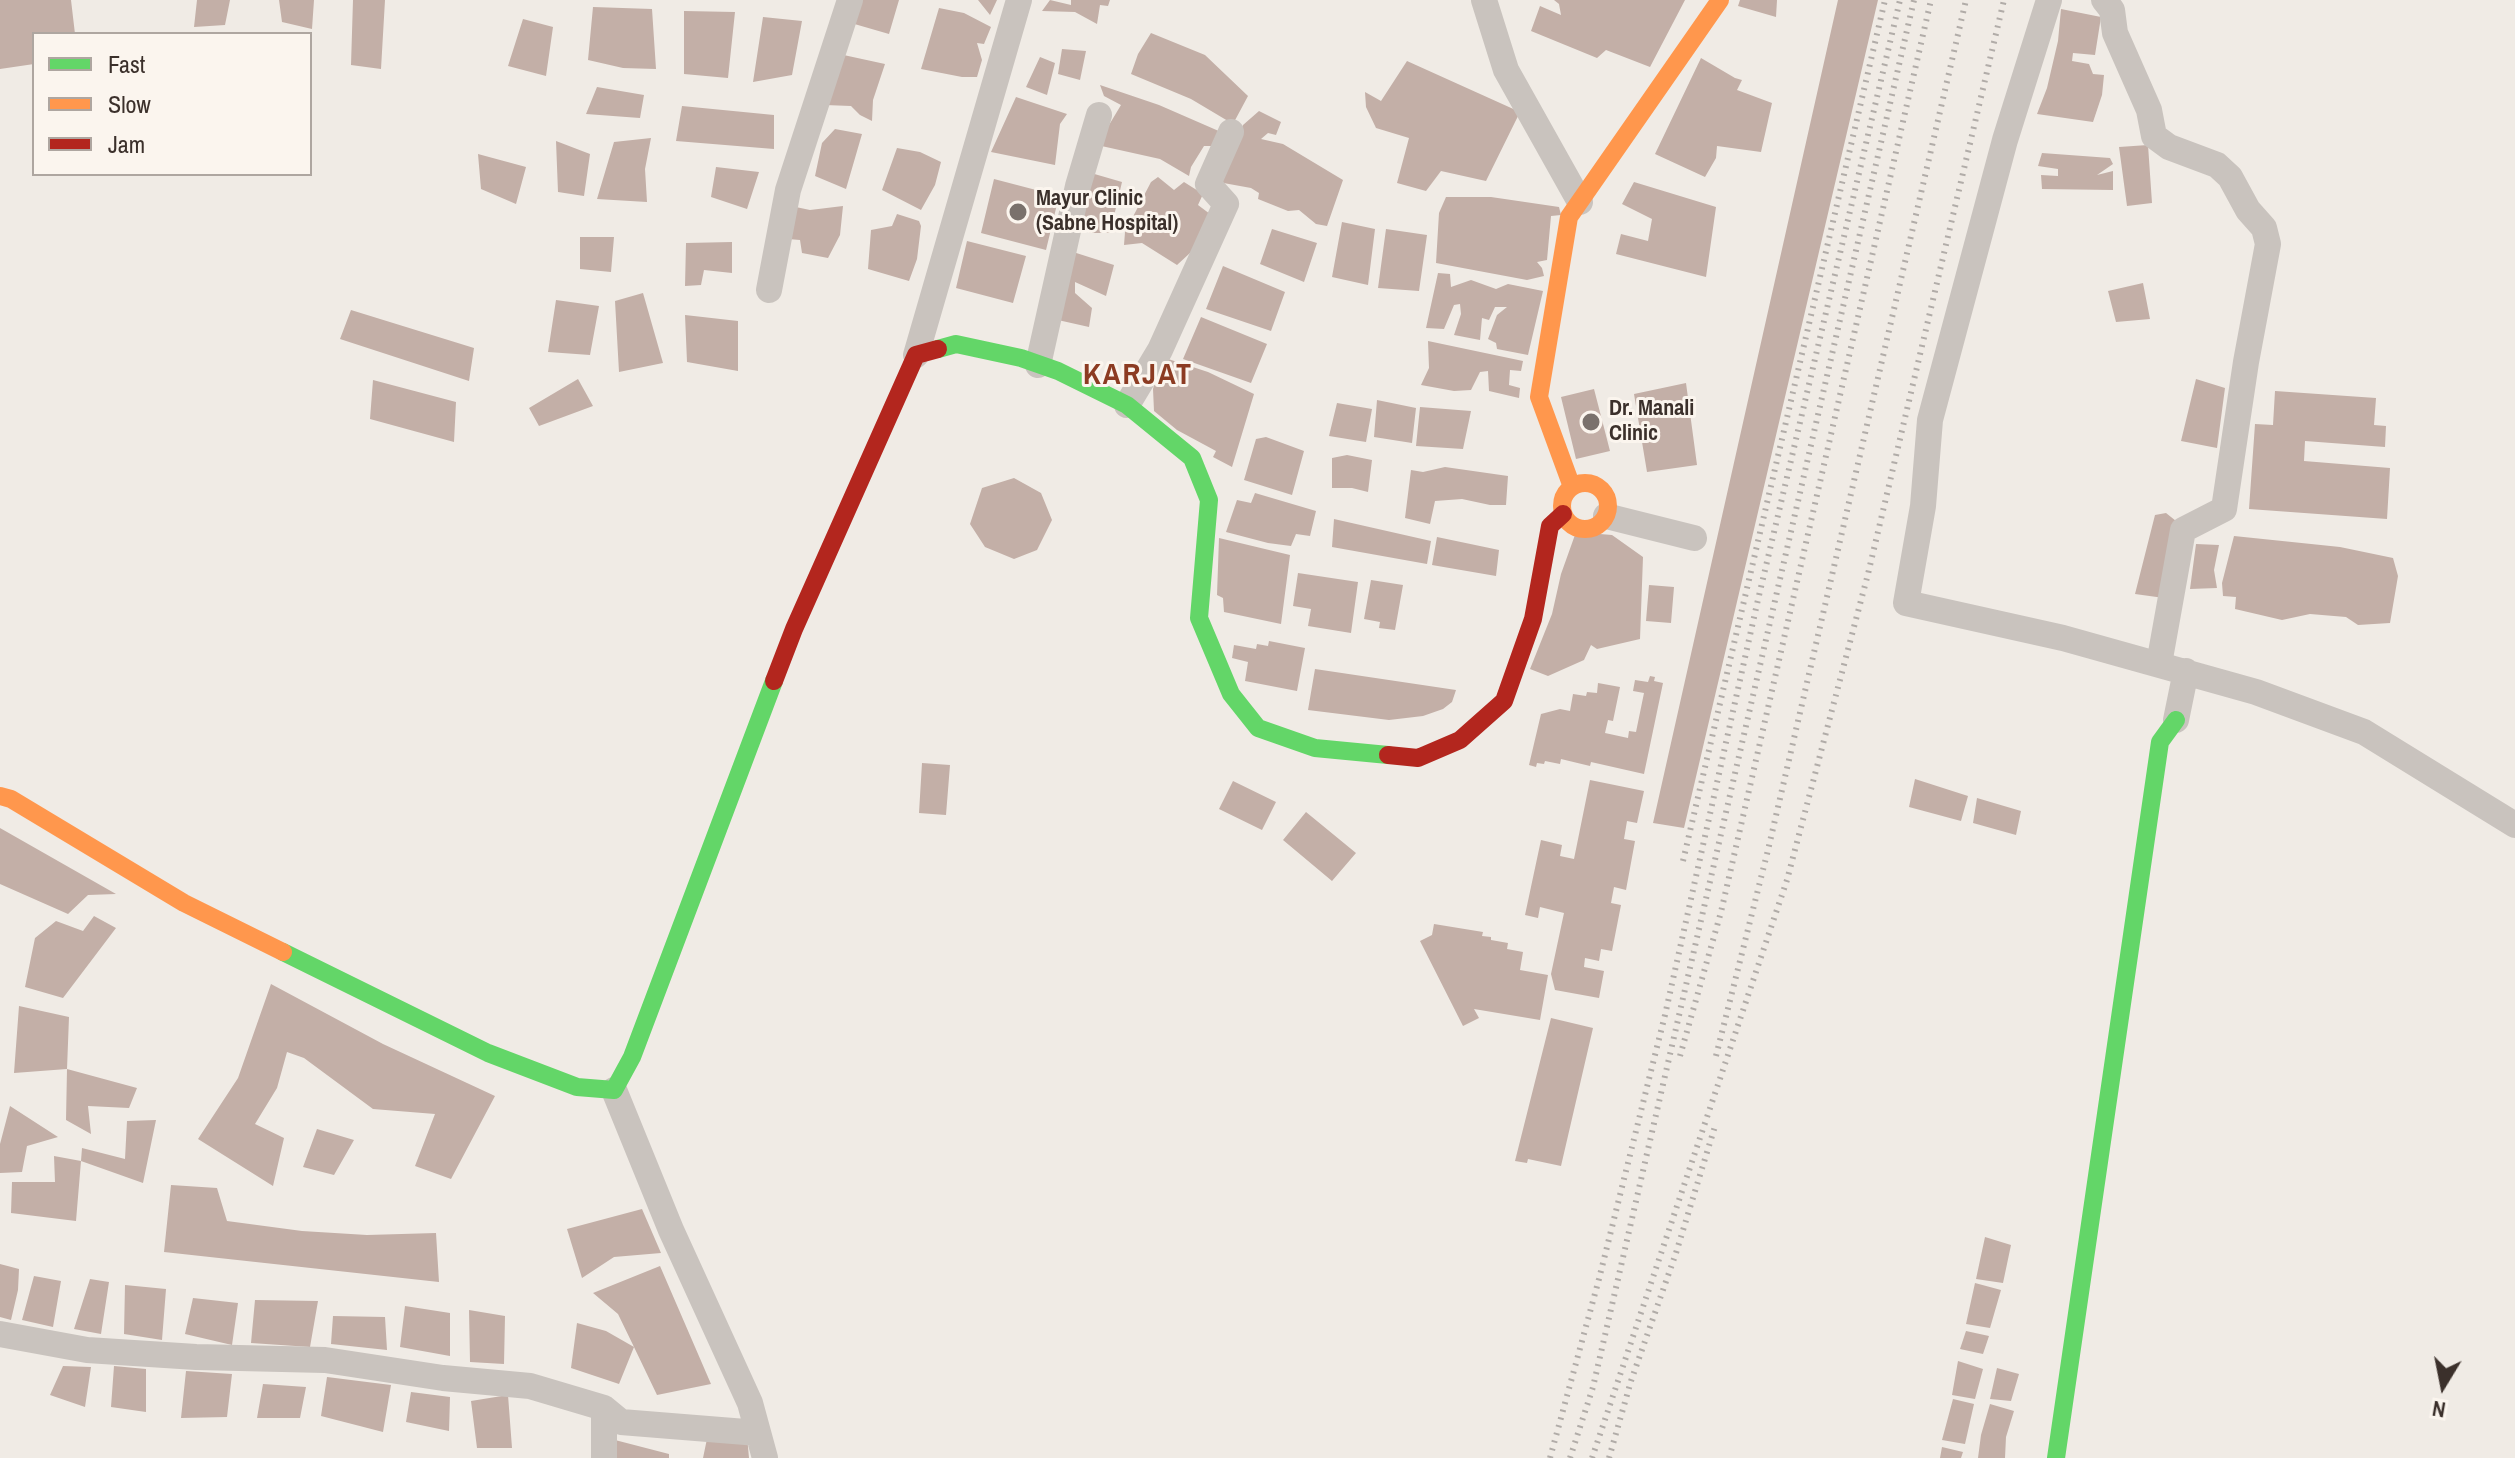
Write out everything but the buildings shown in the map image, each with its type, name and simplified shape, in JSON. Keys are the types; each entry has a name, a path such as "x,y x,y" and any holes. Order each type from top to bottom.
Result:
{"street":[{"path":"769,290 788,190 850,0"},
{"path":"614,1090 632,1057 794,629 916,355 1019,0"},
{"path":"1484,0 1506,70 1580,202"},
{"path":"1572,487 1539,397 1569,217 1720,0"},
{"path":"2049,0 2005,140 1930,420 1923,506 1906,603 2063,638 2256,692 2364,732 2515,825"},
{"path":"2104,0 2112,10 2115,33 2149,110 2154,136 2169,147 2217,165 2230,177 2248,210 2264,228 2268,244 2224,509 2183,530 2159,664"},
{"path":"1038,365 1078,186 1099,115"},
{"path":"1127,405 1160,350 1226,204 1208,184 1231,132"},
{"path":"916,355 956,344 1038,365 1127,405 1192,458 1209,500 1199,618 1231,694 1258,728 1315,748 1418,758 1460,740 1504,701 1533,619 1550,526 1563,514"},
{"path":"1586,483 1600,489 1608,501 1602,522 1588,530 1573,526 1563,514 1563,499 1572,487 1586,483"},
{"path":"1606,516 1694,538"},
{"path":"2056,1458 2160,742 2179,732 2186,671"},
{"path":"0,796 11,799 184,903 488,1053 577,1087 614,1090"},
{"path":"0,1334 87,1350 196,1357 325,1360 443,1378 530,1386 604,1408 621,1422 762,1446 750,1403 671,1230 614,1090"},
{"path":"604,1408 604,1458"}],"railway":[{"path":"1683,861 1885,0"},
{"path":"1550,1458 1599,1279 1665,1015 1757,604 1900,0"},
{"path":"1570,1458 1593,1387 1914,0"},
{"path":"1680,1056 1721,912 1931,0"},
{"path":"1716,1056 1768,850 1966,0"},
{"path":"1592,1458 1787,880 1868,574 2004,0"},
{"path":"1609,1458 1631,1381 1676,1253 1716,1123"}],"traffic: fast":[{"path":"938,349 956,344 1021,358 1058,371 1127,405 1192,458 1209,500 1199,618 1231,694 1258,728 1315,748 1388,755"},
{"path":"283,952 488,1053 577,1087 614,1090 632,1057 774,681"},
{"path":"2056,1458 2160,742 2176,720"}],"traffic: slow":[{"path":"1572,487 1539,397 1569,217 1720,0"},
{"path":"1585,483 1601,490 1608,506 1601,522 1585,529 1569,522 1562,506 1569,490 1585,483"},
{"path":"0,796 11,799 184,903 283,952"}],"traffic: jam":[{"path":"774,681 794,629 916,355 938,349"},
{"path":"1388,755 1418,758 1460,740 1504,701 1533,619 1550,526 1563,514"}],"place":[{"name":"Mayur Clinic (Sabne Hospital)","path":"1018,212"},
{"name":"Dr. Manali Clinic","path":"1591,422"}],"district":[{"name":"KARJAT","path":"1138,376"}]}
